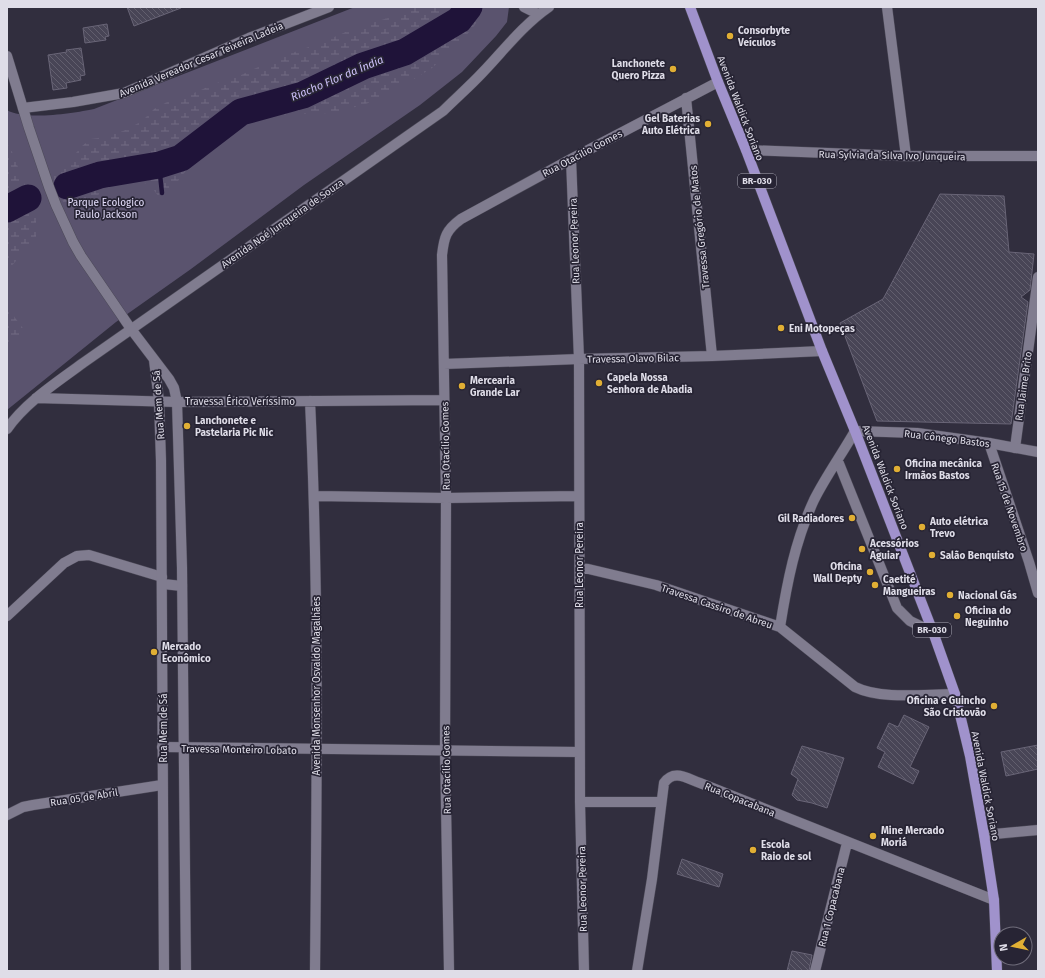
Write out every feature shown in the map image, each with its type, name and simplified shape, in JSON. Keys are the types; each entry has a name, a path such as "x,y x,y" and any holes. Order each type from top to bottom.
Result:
{"main road":[{"name":"Avenida Waldick Soriano","path":"690,7 822,351 855,431 933,632 954,694 970,756 984,835 994,900 997,971"}],"street":[{"name":"Avenida Vereador Cesar Teixeira Ladeia","path":"23,108 73,102 124,93 249,38 329,7"},
{"path":"524,7 538,14"},
{"name":"Avenida Noé Junqueira de Souza","path":"7,429 15,418 36,398 131,329 443,111 466,89 519,32 538,14 548,7"},
{"path":"887,7 906,156"},
{"path":"7,60 56,205 73,242 131,329 154,360"},
{"name":"Rua Otacílio Gomes","path":"449,971 445,750 446,498 442,255 444,240 447,232 461,219 571,159 718,82"},
{"name":"Travessa Gregório de Matos","path":"686,98 712,356"},
{"name":"Rua Sylvia da Silva Ivo Junqueira","path":"746,150 906,156 1038,156"},
{"name":"Rua Leonor Pereira","path":"571,159 579,359 578,496 580,568 580,802 584,971"},
{"name":"Rua Jaime Brito","path":"1014,448 1038,277"},
{"name":"Travessa Olavo Bilac","path":"444,364 712,356 822,351"},
{"name":"Rua Mem de Sá","path":"154,360 159,401 162,580 164,971"},
{"name":"Rua Mem de Sá","path":"154,360 169,378 174,388 177,402 182,586 186,971"},
{"name":"Travessa Érico Veríssimo","path":"36,398 177,402 444,400"},
{"name":"Avenida Monsenhor Osvaldo Magalhães","path":"310,401 315,496 317,750 315,971"},
{"path":"780,628 790,568 798,542 814,501 855,431"},
{"name":"Rua Cônego Bastos","path":"855,431 917,433 989,443 1038,452"},
{"name":"Rua 15 de Novembro","path":"989,443 1038,593"},
{"path":"838,461 897,608 910,621 933,632"},
{"path":"315,496 446,498 578,496"},
{"path":"7,616 64,563 77,556 89,555 182,586"},
{"name":"Travessa Cassiro de Abreu","path":"580,568 656,586 780,628 855,687 871,694 954,694"},
{"name":"Travessa Monteiro Lobato","path":"162,747 580,752"},
{"name":"Rua Copacabana","path":"637,971 652,879 664,783 668,777 674,775 680,776 994,900"},
{"name":"Rua 05 de Abril","path":"7,815 23,807 162,785"},
{"path":"580,802 662,802"},
{"path":"984,835 1038,830"},
{"name":"Rua 1 Copacabana","path":"815,971 847,842"}],"green space":[{"name":"Parque Ecologico Paulo Jackson","path":"355,7 509,7 507,22 462,72 420,105 304,185 191,269 116,322 7,410 7,110 25,115 37,116 94,109"},
{"path":"415,7 486,7 485,11 471,30 454,48 432,68 396,90 366,104 333,113 267,116 237,123 214,141 184,173 169,193 159,197 150,185 128,177 98,195 64,204 52,174 70,160 82,146 91,139 105,137 126,130 142,121 154,109 169,101 187,96 217,83 241,75 275,59"},
{"path":"7,144 11,149 36,214 36,239 7,271"},
{"path":"7,307 25,331 7,347"}],"building":[{"path":"127,7 181,7 181,8 134,26"},
{"path":"107,24 109,36 105,37 106,40 85,43 83,28"},
{"path":"81,48 85,75 80,76 81,80 66,83 67,88 53,90 48,55"},
{"path":"940,194 1004,196 1009,252 1034,254 1030,290 1021,297 1028,302 1011,424 877,421 840,323 883,299"},
{"path":"904,715 929,727 910,767 919,771 913,784 878,767 885,752 877,748 889,723 898,727"},
{"path":"1038,745 1038,769 1006,776 1001,752"},
{"path":"802,746 844,758 827,808 797,800 792,795 798,779 791,774"},
{"path":"682,859 723,874 719,887 677,874"},
{"path":"792,951 812,955 809,971 787,971"}],"waterway":[{"name":"Riacho Flor da Índia","path":"67,186 100,175 159,165 181,158 241,112 303,95 363,66 405,52 459,20 469,7"},
{"path":"159,165 162,193"},
{"name":"Riacho Flor da Índia","path":"7,209 28,198"}],"place":[{"name":"Consorbyte Veículos","path":"730,36"},
{"name":"Lanchonete Quero Pizza","path":"673,69"},
{"name":"Gel Baterias Auto Elétrica","path":"708,124"},
{"name":"Eni Motopeças","path":"781,328"},
{"name":"Capela Nossa Senhora de Abadia","path":"599,383"},
{"name":"Mercearia Grande Lar","path":"462,386"},
{"name":"Lanchonete e Pastelaria Pic Nic","path":"187,426"},
{"name":"Oficina mecânica Irmãos Bastos","path":"897,469"},
{"name":"Gil Radiadores","path":"852,518"},
{"name":"Auto elétrica Trevo","path":"922,527"},
{"name":"Acessórios Aguiar","path":"862,549"},
{"name":"Salão Benquisto","path":"932,555"},
{"name":"Oficina Wall Depty","path":"870,572"},
{"name":"Caetité Mangueiras","path":"875,585"},
{"name":"Nacional Gás","path":"950,595"},
{"name":"Oficina do Neguinho","path":"957,616"},
{"name":"Mercado Econômico","path":"154,652"},
{"name":"Oficina e Guincho São Cristovão","path":"994,706"},
{"name":"Mine Mercado Moriá","path":"873,836"},
{"name":"Escola Raio de sol","path":"753,850"}]}
